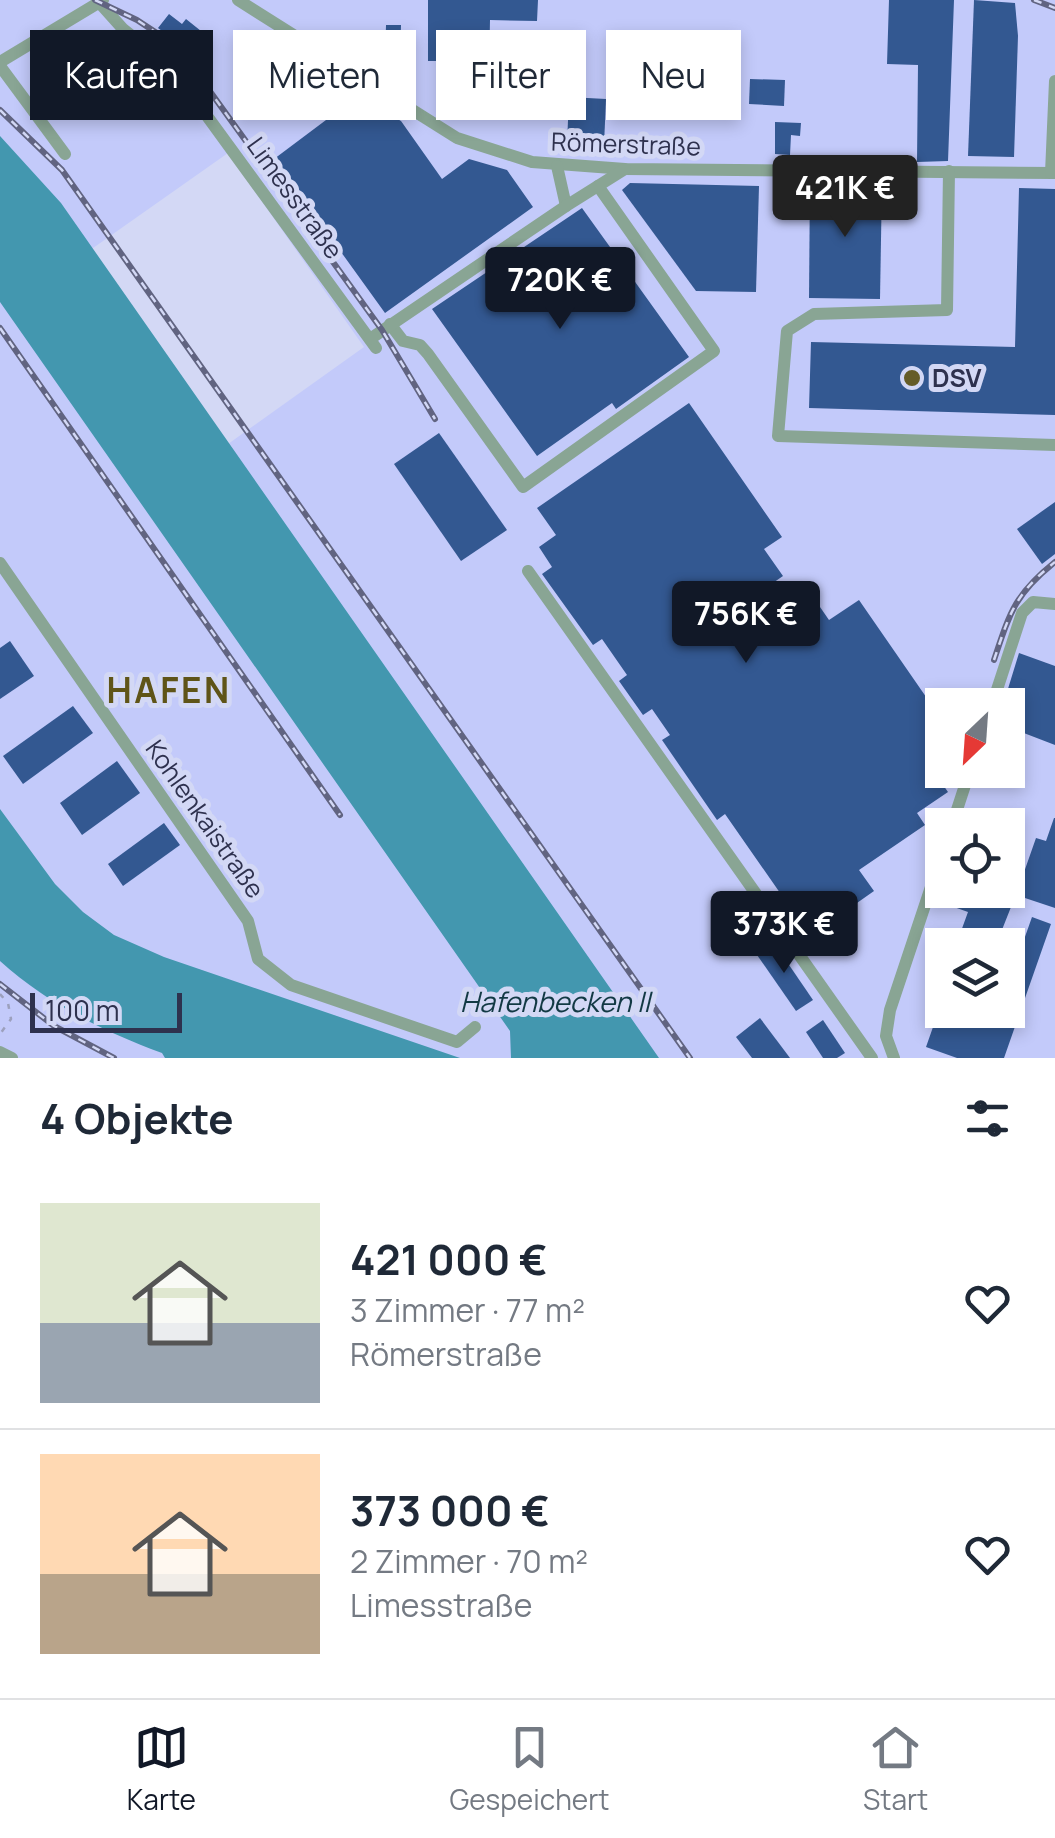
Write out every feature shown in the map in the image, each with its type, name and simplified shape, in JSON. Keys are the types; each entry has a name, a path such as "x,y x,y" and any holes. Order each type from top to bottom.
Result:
{"street":[{"path":"66,154 0,64 99,0"},
{"name":"Limesstraße","path":"99,0 123,29 172,68 373,344 390,324"},
{"name":"Römerstraße","path":"238,0 457,138 557,166 1053,173"},
{"path":"1053,173 1055,81"},
{"path":"557,166 566,206"},
{"path":"598,186 714,351 523,487 420,344 404,341 390,324 566,206 625,169"},
{"path":"950,171 947,310 814,314 787,331 778,436 1055,445"},
{"name":"Kohlenkaistraße","path":"0,562 248,921 258,959 290,985 457,1042 474,1027"},
{"path":"528,571 872,1058"},
{"path":"998,688 1022,613 1033,602 1055,604"},
{"path":"894,1058 886,1036 890,1010 925,905"},
{"path":"0,1052 12,1058"}],"path":[{"path":"0,994 8,1003 11,1019 0,1034"}],"shaded area":[{"path":"0,0 1055,0 1055,1058 0,1058","holes":["228,153 364,347 200,464 59,272"]}],"water":[{"name":"Hafenbecken II","path":"0,136 61,203 659,1058 511,1058 510,1031 0,302"},
{"path":"0,809 55,884 114,935 164,957 460,1058 165,1058 162,1053 76,1015 0,961"}],"building":[{"path":"428,0 538,0 537,21 490,20 490,30 436,30 436,61 428,61"},
{"path":"889,0 954,0 948,161 917,162 918,65 887,64"},
{"path":"974,0 1015,3 1018,36 1014,157 968,156"},
{"path":"169,14 182,24 186,19 200,30 161,30 158,28"},
{"path":"386,25 401,25 401,30 386,30"},
{"path":"750,79 785,80 784,106 749,104"},
{"path":"586,98 606,99 604,145 567,144 568,120 586,120"},
{"path":"326,120 399,120 442,179 469,159 507,170 533,207 385,313 274,159"},
{"path":"775,122 801,123 800,136 791,135 790,155 775,154"},
{"path":"810,181 882,181 880,299 809,298"},
{"path":"630,183 759,186 756,292 696,291 622,190"},
{"name":"DSV","path":"1019,188 1055,189 1055,415 809,408 811,342 1015,347"},
{"path":"582,208 689,357 616,409 612,403 537,456 432,309"},
{"path":"689,403 782,537 764,549 783,576 757,594 766,606 802,581 829,620 859,600 925,695 925,788 945,788 948,792 917,813 925,825 859,870 874,891 810,936 725,814 717,820 662,740 670,735 652,709 643,715 619,681 627,675 602,639 593,645 542,574 552,567 539,547 556,535 537,508"},
{"path":"439,433 507,530 461,561 394,464"},
{"path":"1055,502 1055,554 1042,564 1017,529"},
{"path":"10,641 34,676 0,699 0,648"},
{"path":"1019,653 1055,666 1055,745 1025,734 1025,688 1008,688"},
{"path":"73,706 93,733 23,784 3,756"},
{"path":"117,761 140,793 82,835 60,803"},
{"path":"1055,818 1055,908 1025,898 1025,869 1036,838 1046,841"},
{"path":"164,823 180,845 123,886 108,864"},
{"path":"957,908 1011,908 1003,928 962,928 968,912"},
{"path":"1032,917 1051,924 1025,998 1025,937"},
{"path":"772,940 813,1000 796,1011 755,952"},
{"path":"760,1018 790,1058 752,1058 736,1037"},
{"path":"823,1020 845,1053 837,1058 823,1058 806,1032"},
{"path":"933,1028 1015,1028 1004,1058 957,1058 926,1047"}],"railway":[{"path":"95,0 137,20 178,47 382,330 435,419"},
{"path":"1034,0 1055,8"},
{"path":"0,110 62,170 690,1058"},
{"path":"0,328 340,815"},
{"path":"994,660 1016,605 1055,562"},
{"path":"0,984 54,1026 114,1058"}],"place":[{"name":"DSV","path":"912,378"}],"district":[{"name":"HAFEN","path":"169,691"}]}
